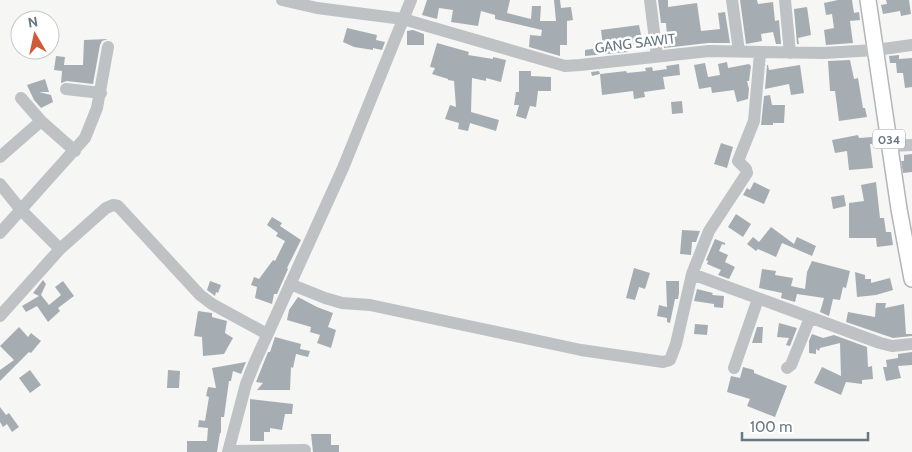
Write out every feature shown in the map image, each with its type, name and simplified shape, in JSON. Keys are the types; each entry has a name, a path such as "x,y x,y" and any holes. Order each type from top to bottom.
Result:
{"main road":[{"name":"034","path":"868,0 899,209 912,279"}],"street":[{"name":"GANG SAWIT","path":"282,0 317,8 403,19 565,66 709,50 823,54 912,45"},
{"path":"305,450 228,451 246,384 343,168 411,0"},
{"path":"640,0 650,5 657,56"},
{"path":"732,0 739,51"},
{"path":"785,0 790,53"},
{"path":"0,233 85,138 101,93 108,47"},
{"path":"290,284 342,303 370,305 581,350 663,362 670,360 676,344 692,274 713,222 747,173 746,169 738,161 754,121 760,53"},
{"path":"66,89 101,93"},
{"path":"21,98 41,121 75,151"},
{"path":"0,156 41,121"},
{"path":"890,146 912,144"},
{"path":"0,184 21,210 60,250"},
{"path":"0,316 60,250 106,208 113,205 118,206 200,295 212,304 267,334"},
{"path":"692,274 880,343 892,346 912,344"},
{"path":"734,368 758,299"},
{"path":"787,368 791,365 810,318"}],"building":[{"path":"427,0 510,0 507,13 531,19 532,6 541,6 540,21 556,21 554,0 560,0 561,8 571,7 573,20 567,21 567,45 560,45 560,56 529,47 530,35 541,36 542,30 495,19 495,15 481,11 478,26 451,22 453,10 439,8 437,19 422,15"},
{"path":"658,0 668,0 668,7 697,3 701,31 720,29 718,13 725,12 730,43 708,43 664,48 663,36 667,36 666,23 661,23"},
{"path":"740,0 757,0 758,4 773,2 775,21 779,20 781,44 776,44 773,32 761,34 762,41 746,44"},
{"path":"852,0 854,13 859,12 860,20 850,21 853,43 826,45 824,30 834,28 832,14 826,15 824,3"},
{"path":"886,0 909,0 911,14 901,16 900,11 883,14 881,5 887,4"},
{"path":"807,7 811,35 798,38 799,44 797,44 794,9"},
{"path":"639,25 641,35 637,36 638,45 628,47 628,52 585,56 585,50 603,47 601,30"},
{"path":"347,28 377,35 376,40 385,42 382,50 354,47 343,42"},
{"path":"413,30 424,34 424,45 407,45 407,31"},
{"path":"108,39 102,41 100,45 93,84 67,81 61,83 62,71 54,70 55,60 60,60 60,56 65,57 64,65 83,65 84,40"},
{"path":"437,43 469,52 468,55 506,60 501,82 486,78 486,81 472,78 471,112 499,120 496,131 470,123 468,131 458,129 459,123 445,119 450,105 456,107 454,81 432,74 435,68 430,67"},
{"path":"899,55 899,59 912,58 912,87 905,88 903,73 897,73 896,63 890,63 889,56"},
{"path":"850,60 854,79 858,78 863,108 865,108 867,117 839,121 835,91 830,91 828,61"},
{"path":"727,62 728,68 749,64 751,66 749,81 747,81 749,89 748,99 737,102 734,90 712,93 711,87 699,89 694,65 705,63 708,77 720,75 718,64"},
{"path":"679,64 680,75 663,77 665,89 644,92 645,97 634,99 633,91 602,95 600,74 646,71 645,68 652,67 653,71 667,69 666,66"},
{"path":"767,65 769,70 800,65 804,93 791,95 789,84 765,89"},
{"path":"519,71 531,71 531,76 551,77 551,91 538,91 536,107 530,106 526,119 516,116 519,105 514,105 516,92 519,92"},
{"path":"599,71 600,74 592,76 591,72"},
{"path":"45,79 49,92 39,92 51,95 53,102 41,108 34,100 27,85"},
{"path":"770,95 772,105 785,105 784,123 761,125 764,96"},
{"path":"682,101 683,113 672,114 671,102"},
{"path":"858,135 859,138 872,137 872,144 870,144 873,168 849,170 847,151 835,153 832,140"},
{"path":"721,143 733,147 727,168 714,164"},
{"path":"912,154 912,172 903,173 901,161 904,161 904,155"},
{"path":"754,182 770,190 764,204 743,195 747,188 750,190"},
{"path":"876,182 880,218 884,218 886,232 891,232 893,245 877,247 876,238 849,238 849,203 864,201 861,185"},
{"path":"844,195 846,206 833,209 831,197"},
{"path":"736,214 751,224 743,237 728,227"},
{"path":"272,217 282,223 280,226 301,240 277,294 274,294 272,304 255,298 257,287 251,285 254,277 259,279 273,260 275,261 285,241 276,236 278,233 267,225"},
{"path":"771,227 794,244 797,237 816,246 812,256 782,243 776,257 758,249 756,251 747,244 753,237 759,242"},
{"path":"682,230 700,231 696,242 692,242 691,255 680,254"},
{"path":"715,239 725,243 725,245 722,244 719,251 728,255 725,262 735,267 729,279 718,275 721,270 707,264 708,261 706,260"},
{"path":"812,261 850,271 846,288 843,287 840,300 833,299 829,316 820,312 824,298 797,294 795,302 781,298 782,293 759,288 762,269 776,271 775,275 793,278 791,286 805,289 807,272"},
{"path":"634,268 650,273 645,289 639,287 635,300 626,298"},
{"path":"855,272 865,275 865,279 871,279 871,283 890,278 893,290 876,295 857,297"},
{"path":"43,280 46,284 41,295 49,305 61,295 55,287 63,281 74,296 58,308 60,311 48,322 37,306 26,312 22,306 39,296 33,293"},
{"path":"210,281 221,285 215,296 207,290"},
{"path":"666,281 679,281 678,299 675,299 670,323 667,322 667,318 657,316 659,305 667,307"},
{"path":"697,289 713,293 712,295 724,296 723,308 714,307 714,304 694,301"},
{"path":"298,297 333,313 328,327 336,330 331,348 317,343 320,335 310,332 311,327 287,320 289,310"},
{"path":"876,303 886,303 885,308 904,304 906,334 912,334 912,336 893,338 846,322 848,312 875,317"},
{"path":"198,311 212,313 212,317 227,321 225,333 233,338 224,354 203,356 202,337 194,336"},
{"path":"779,323 797,328 790,346 786,345 789,338 777,337"},
{"path":"695,324 708,325 707,335 694,334"},
{"path":"19,327 28,337 31,333 41,341 31,353 29,352 0,381 0,370 14,360 0,346"},
{"path":"757,327 763,327 762,343 752,343"},
{"path":"812,334 823,338 834,335 867,347 868,367 872,366 873,379 862,380 862,384 846,382 841,395 814,383 822,367 841,376 840,343 820,348 819,351 816,349 816,354 809,353 809,341"},
{"path":"275,337 301,344 300,349 310,351 308,357 296,354 293,368 291,367 290,390 257,390 263,383 256,382"},
{"path":"912,352 912,365 898,366 901,378 886,381 883,367 887,367 886,360 898,358 898,354"},
{"path":"246,362 241,374 233,371 231,381 229,381 224,417 221,417 221,433 217,452 187,452 187,441 207,441 208,428 198,427 199,420 205,421 209,397 206,396 208,387 216,388 212,368"},
{"path":"743,367 754,370 754,373 787,386 775,417 747,406 750,399 727,392 731,376 740,378"},
{"path":"30,370 41,385 30,393 19,378"},
{"path":"168,370 180,371 179,388 167,388"},
{"path":"250,399 293,404 292,414 285,414 282,430 270,428 270,432 264,432 264,441 250,441"},
{"path":"0,407 6,415 9,413 19,427 12,432 7,424 3,427 0,422"},
{"path":"311,434 331,434 331,445 339,445 339,452 313,452"}]}
